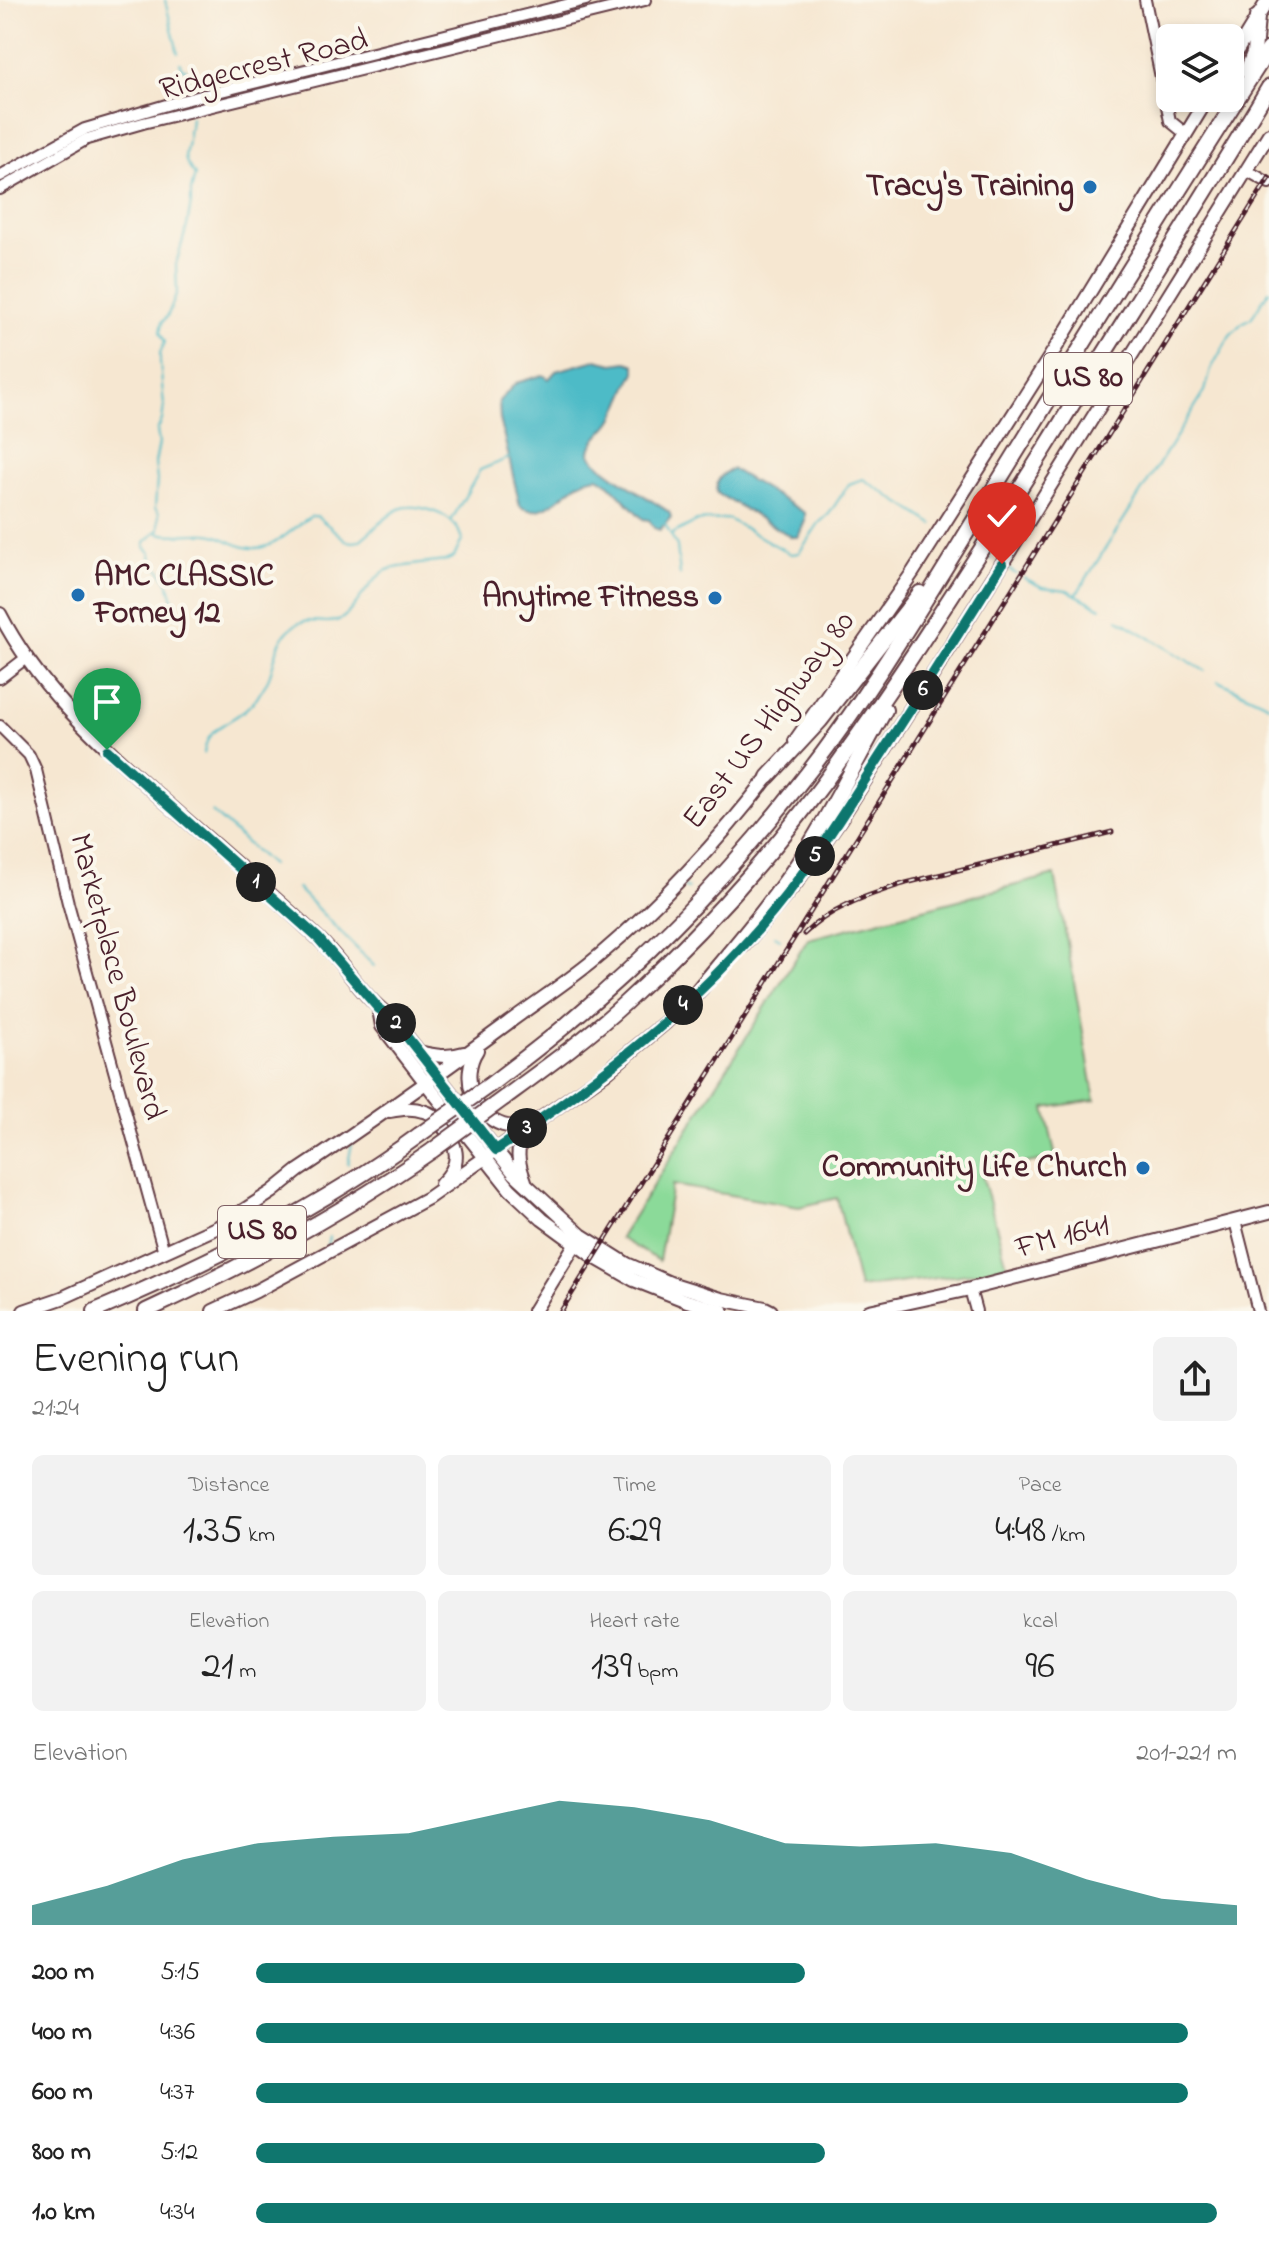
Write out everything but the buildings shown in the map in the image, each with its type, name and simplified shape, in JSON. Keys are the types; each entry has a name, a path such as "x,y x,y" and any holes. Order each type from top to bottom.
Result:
{"highway":[{"path":"1244,79 1254,53 1257,17"},
{"name":"US 80","path":"1244,88 1269,49"},
{"name":"US 80","path":"146,1311 296,1236 396,1176 551,1063 624,1004 717,910 794,820 902,670 989,537 1269,87"},
{"name":"US 80","path":"95,1311 194,1267 371,1171 491,1084 573,1019 718,879 776,812 844,725 923,604 1229,112"},
{"path":"768,777 820,721 973,522"},
{"path":"696,993 768,906 804,854 896,690 902,670"}],"main road":[{"path":"1244,39 1268,0"},
{"name":"East US Highway 80","path":"24,1311 62,1298 236,1216 600,956 693,864 768,777 876,626 1060,341 1199,112"},
{"path":"213,1311 270,1284 428,1198 632,1052 741,949 796,883 841,818 1269,134"},
{"path":"0,614 26,658 56,698 83,727 318,938 379,1009 392,1018 528,1188 578,1240 613,1269 645,1285 722,1311"},
{"path":"379,1009 382,1026 426,1083 485,1158 520,1199 542,1219 578,1240 670,1283 706,1296 771,1311"},
{"path":"484,1041 469,1066 468,1080 476,1100 487,1115 502,1124 529,1127"},
{"path":"419,1051 452,1057 471,1051"},
{"path":"386,1111 412,1109 428,1113 441,1123 452,1140 456,1153 453,1168 428,1198"},
{"path":"528,1188 517,1156 519,1143 529,1127"},
{"name":"FM 1641","path":"869,1311 970,1289 1269,1212"},
{"path":"534,1311 578,1240"}],"street":[{"name":"Ridgecrest Road","path":"0,176 85,129 180,101 586,0"},
{"name":"Ridgecrest Road","path":"0,189 87,139 645,0"},
{"path":"1145,0 1170,121 1186,134"},
{"path":"1246,170 1269,183"},
{"path":"0,678 26,658"},
{"name":"Marketplace Boulevard","path":"0,726 29,755 36,770 68,903 164,1252"},
{"path":"1235,1221 1258,1311"},
{"path":"970,1289 976,1311"}],"green space":[{"path":"1055,875 1095,1100 1045,1108 1056,1158 981,1171 1008,1269 859,1288 837,1198 799,1207 672,1185 659,1261 620,1238 808,939"}],"water":[{"path":"596,360 613,364 627,362 635,365 635,372 615,416 595,441 590,453 601,466 669,512 671,517 660,530 654,528 649,520 643,519 598,477 577,484 546,507 529,510 520,506 500,419 499,401 516,383 543,375 549,379 556,371"},
{"path":"732,469 805,513 798,537 792,537 717,493 720,478"}],"waterway":[{"path":"165,0 178,53"},
{"path":"180,63 186,69 188,83 196,92"},
{"path":"191,117 185,157 195,175 191,203 176,264 177,293 160,332 165,342 160,353 164,406 157,431 159,443 155,463 155,508 159,513 159,533 209,534 255,548 273,544 311,516 317,516 347,541 353,542 359,541 399,509 414,507 431,510 446,518 458,528 462,540 454,557 445,561 385,571 339,620 307,621 294,626 280,642 269,677 260,693 241,713 214,731 204,754"},
{"path":"1076,595 1205,391 1211,369 1230,335 1251,318 1269,291"},
{"path":"451,521 480,470 509,458"},
{"path":"672,534 697,521 728,519 791,554 799,553 849,484 863,479 933,524"},
{"path":"665,524 677,546 680,575"},
{"path":"157,531 145,542 145,547 166,580 176,617"},
{"path":"986,556 991,559"},
{"path":"1008,569 1016,574"},
{"path":"1024,578 1042,587 1067,590 1101,608"},
{"path":"1118,619 1205,671"},
{"path":"1218,681 1269,705"},
{"path":"212,812 271,865"},
{"path":"682,886 688,889"},
{"path":"297,888 374,966"},
{"path":"775,936 780,939"},
{"path":"348,1164 352,1143"},
{"path":"327,1246 329,1237"}],"railway":[{"path":"561,1311 1269,178"},
{"path":"804,934 839,909 892,887 1112,832"}],"place":[{"name":"Tracy's Training","path":"1090,187"},
{"name":"AMC CLASSIC Forney 12","path":"78,595"},
{"name":"Anytime Fitness","path":"715,598"},
{"name":"Community Life Church","path":"1143,1168"}],"route":[{"path":"107,750 331,951 379,1009 392,1018 496,1150 632,1052 725,966 760,928 841,818 1002,564"}]}
